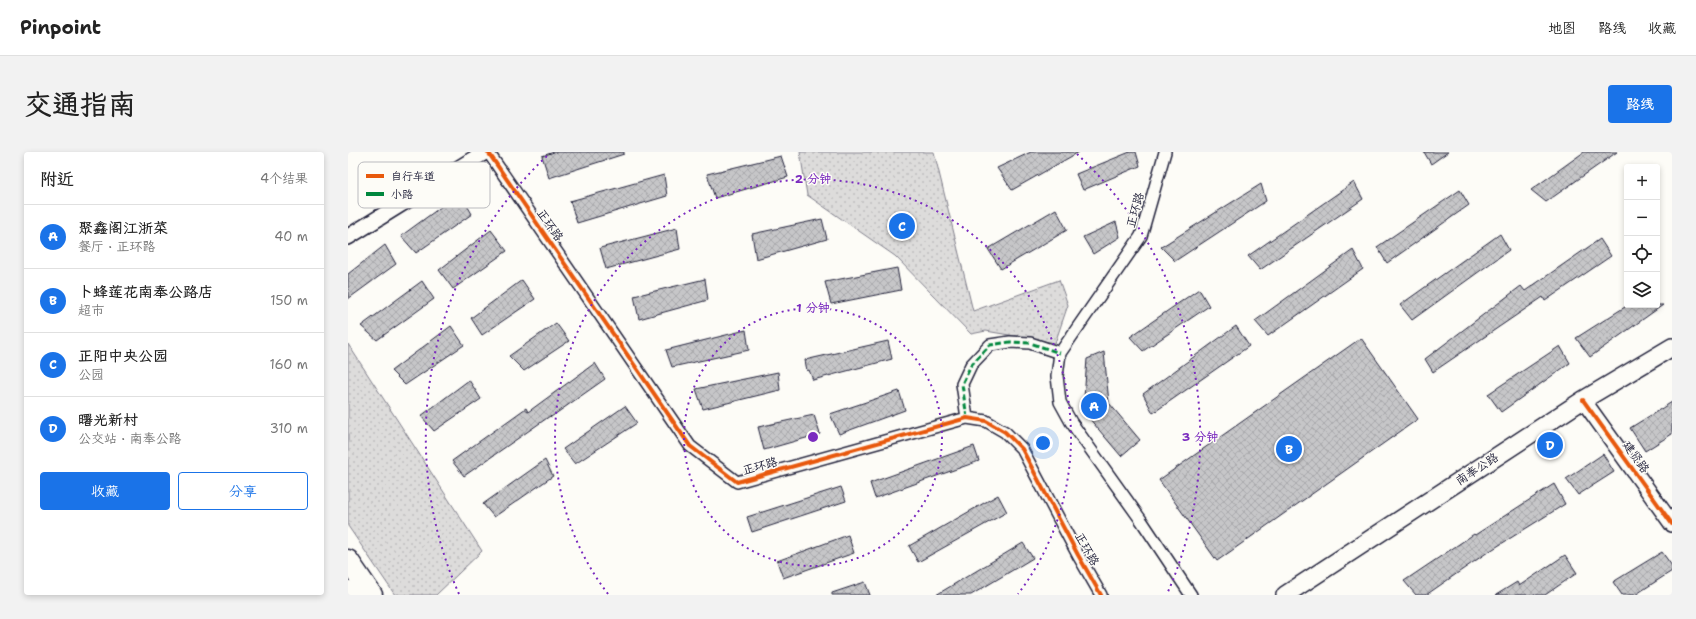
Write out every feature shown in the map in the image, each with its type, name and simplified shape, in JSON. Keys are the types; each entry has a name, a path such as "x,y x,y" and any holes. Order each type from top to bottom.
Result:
{"highway":[{"path":"348,560 372,595"},
{"path":"348,591 351,595"}],"main road":[{"name":"南奉公路","path":"1285,595 1583,400 1672,347"}],"street":[{"path":"470,162 486,152"},
{"name":"正环路","path":"486,152 690,446 737,482 967,418 986,422 1005,432 1022,449 1101,595"},
{"name":"正环路","path":"1165,152 1141,236 1060,353 1057,376 1060,402 1071,422 1141,520 1191,595"},
{"path":"348,237 395,208"},
{"path":"967,418 962,384 971,365 990,345 1010,342 1030,343 1060,353"},
{"name":"建贤路","path":"1583,400 1672,524"},
{"path":"348,575 362,595"}],"shaded area":[{"path":"800,152 934,152 973,311 1059,280 1068,305 1055,343 986,331 971,334 895,256 807,195"},
{"path":"348,344 482,551 436,595 395,595 348,526"}],"building":[{"path":"554,152 624,152 624,154 549,178 542,156"},
{"path":"1031,152 1079,152 1012,190 997,168"},
{"path":"1130,152 1136,152 1140,166 1083,190 1076,174"},
{"path":"1424,152 1448,152 1431,164"},
{"path":"1584,152 1617,152 1546,202 1531,190"},
{"path":"781,156 788,177 715,198 707,174"},
{"path":"664,175 667,196 577,223 570,201"},
{"path":"1354,182 1363,199 1260,270 1248,256"},
{"path":"1261,184 1266,201 1175,261 1161,247"},
{"path":"1460,190 1469,205 1387,263 1377,247"},
{"path":"439,208 469,208 472,214 416,253 401,236"},
{"path":"1056,209 1067,230 1001,269 988,249"},
{"path":"822,219 827,239 756,259 752,234"},
{"path":"1116,222 1120,237 1093,254 1083,237"},
{"path":"677,228 680,249 606,269 600,248"},
{"path":"491,230 507,251 453,289 439,270"},
{"path":"1500,234 1509,250 1412,320 1400,305"},
{"path":"1600,239 1611,256 1545,301 1543,297 1433,372 1425,359 1521,286 1525,291"},
{"path":"385,245 396,264 348,299 348,274"},
{"path":"1353,250 1363,269 1268,336 1255,321"},
{"path":"897,268 901,290 831,304 825,282"},
{"path":"705,279 708,300 639,319 634,296"},
{"path":"522,280 535,299 482,335 471,318"},
{"path":"422,281 434,299 377,340 361,326"},
{"path":"1199,289 1209,306 1143,351 1130,337"},
{"path":"1624,308 1659,308 1590,357 1576,338"},
{"path":"556,323 569,341 524,371 509,356"},
{"path":"451,326 464,345 405,385 391,371"},
{"path":"1236,326 1249,346 1153,413 1143,394"},
{"path":"746,330 749,350 672,367 666,350"},
{"path":"1361,338 1418,419 1217,561 1159,480"},
{"path":"888,341 892,359 813,380 809,370 807,371 805,360"},
{"path":"1560,346 1570,363 1501,412 1488,394"},
{"path":"1104,352 1109,403 1140,440 1121,456 1083,411 1087,359"},
{"path":"595,363 605,379 551,417 550,416 464,476 452,461 526,408 528,412"},
{"path":"778,372 780,390 703,409 696,389"},
{"path":"469,380 481,399 434,431 421,416"},
{"path":"899,391 905,410 839,434 830,414"},
{"path":"1672,402 1672,434 1645,451 1630,428"},
{"path":"625,406 637,423 575,464 563,449"},
{"path":"814,415 820,434 764,450 758,427"},
{"path":"974,446 979,461 875,498 870,483"},
{"path":"1603,454 1614,472 1578,495 1566,479"},
{"path":"545,460 553,476 494,517 483,504"},
{"path":"1554,484 1565,504 1485,554 1426,595 1416,595 1404,581 1474,534 1475,535"},
{"path":"841,487 846,501 752,532 747,517"},
{"path":"998,495 1007,512 918,562 909,546"},
{"path":"848,535 854,553 783,578 777,561"},
{"path":"1023,543 1033,558 971,595 936,595"},
{"path":"1662,552 1672,566 1672,571 1635,595 1622,595 1613,582"},
{"path":"1565,555 1577,573 1545,595 1496,595 1517,582 1519,586"},
{"path":"865,582 870,595 832,595 832,593"}],"marked path":[{"path":"967,418 962,384 971,365 990,345 1010,342 1030,343 1060,353"}],"cycle path":[{"path":"488,152 690,446 737,482 967,418 986,421 1005,432 1022,449 1101,595"},
{"path":"1583,400 1672,524"}],"place":[{"name":"正阳中央公园","path":"902,226"},
{"name":"聚鑫阁江浙菜","path":"1094,406"},
{"name":"曙光新村","path":"1550,445"},
{"name":"卜蜂莲花南奉公路店","path":"1289,449"}]}
